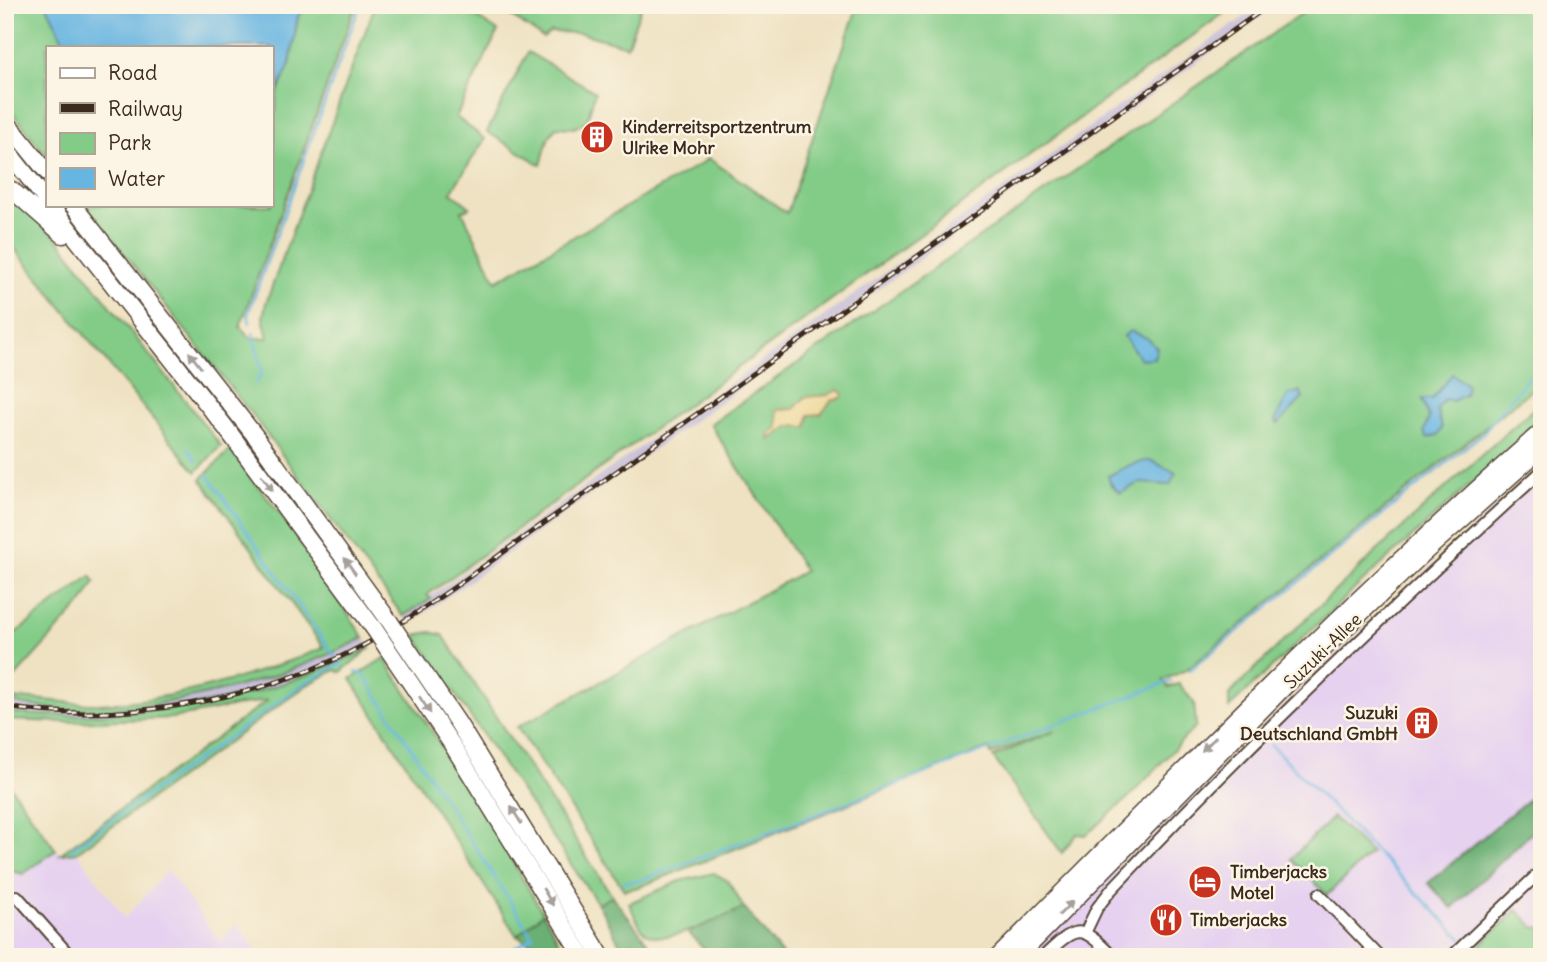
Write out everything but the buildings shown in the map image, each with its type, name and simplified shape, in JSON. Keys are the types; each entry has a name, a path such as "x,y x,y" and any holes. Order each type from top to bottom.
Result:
{"highway":[{"path":"5,120 46,172"},
{"path":"5,148 46,199"},
{"path":"12,190 58,229 88,264 100,268"},
{"path":"51,206 234,439 375,630 460,757 583,957"},
{"path":"74,206 256,437 390,622 458,723 602,957"},
{"path":"998,957 1274,678 1447,515 1542,431"},
{"path":"1018,957 1291,680 1425,552 1542,448"},
{"path":"578,914 598,934 612,957"}],"street":[{"name":"Suzuki-Allee","path":"1086,931 1097,908 1111,890 1202,792 1427,575 1542,471"},
{"path":"1451,957 1542,870"},
{"path":"1319,894 1380,957"},
{"path":"17,897 71,957"},
{"path":"1044,957 1067,934 1086,931 1113,957"}],"shaded area":[{"path":"1261,5 1277,5 409,624 403,616"},
{"path":"1542,464 1542,957 1024,957 1335,656"},
{"path":"364,638 371,647 307,676 267,690 188,709 77,715 5,712 5,701 23,705 98,708 178,701 320,660"},
{"path":"56,850 60,854 77,852 125,918 168,870 220,942 237,924 262,957 5,957 5,869 23,874"}],"green space":[{"path":"5,5 46,5 67,46 46,46 46,155 5,103"},
{"path":"309,5 356,5 240,327 251,338 268,338 263,317 266,303 375,5 458,5 498,31 456,117 485,139 451,192 470,207 462,211 496,281 708,158 787,213 858,5 1235,5 427,595 431,599 403,616 253,416 87,206 273,206 273,115 276,96 290,64 298,16"},
{"path":"495,5 642,5 627,46 581,33 551,32 543,38"},
{"path":"1314,5 1542,5 1542,381 1186,670 1163,680 1168,687 1179,684 1194,703 1196,726 1129,797 1086,835 1077,834 1062,853 993,757 1055,731 991,754 989,748 639,887 624,890 517,727 805,571 710,424"},
{"path":"528,52 595,92 587,121 574,128 556,127 548,139 541,165 487,132"},
{"path":"5,198 21,205 57,238 221,446 196,472 5,237"},
{"path":"1542,401 1542,420 1360,584 1229,708 1229,695 1267,657 1383,545"},
{"path":"230,450 288,524 364,638 282,673 189,698 141,706 94,709 48,708 5,701 25,699 100,704 158,698 242,677 324,648 201,479"},
{"path":"91,576 95,582 83,602 5,688 5,641"},
{"path":"431,632 443,635 612,896 598,904 415,635"},
{"path":"371,647 341,672 335,670 307,685 77,852 60,854 268,700 172,718 65,722 5,720 5,712 90,715 208,703 273,687"},
{"path":"384,658 464,780 543,913 517,936 351,679"},
{"path":"5,779 56,850 23,874 5,869"},
{"path":"1542,788 1542,823 1452,908 1428,883"},
{"path":"1333,817 1371,853 1327,895 1291,859"},
{"path":"714,873 728,881 744,908 679,934 654,936 642,929 629,903 680,881"},
{"path":"612,896 659,957 627,957 598,904"},
{"path":"744,908 784,957 711,957 688,932"},
{"path":"1517,910 1534,927 1542,928 1542,957 1489,957 1479,946"},
{"path":"543,913 568,957 538,957 530,943 517,936"}],"sand":[{"path":"837,390 843,393 842,398 832,400 821,414 809,415 807,427 790,426 769,440 770,434 778,427 777,410 794,409 805,397 828,395"}],"water":[{"path":"46,5 309,5 298,16 290,64 276,95 276,110 273,115 273,46 67,46"},
{"path":"1130,331 1147,338 1157,348 1154,358 1140,359 1124,336"},
{"path":"1452,374 1467,385 1465,395 1453,401 1445,399 1437,410 1442,428 1438,435 1427,438 1424,431 1429,418 1422,399 1432,399"},
{"path":"1300,391 1303,398 1278,424 1275,421 1288,395"},
{"path":"1150,460 1176,473 1170,485 1139,483 1120,493 1111,484 1108,476 1130,465"}],"waterway":[{"path":"250,323 248,314 360,5"},
{"path":"253,333 262,373 256,383"},
{"path":"1190,670 1482,434 1542,361"},
{"path":"188,449 197,461"},
{"path":"207,474 340,664"},
{"path":"72,849 303,684 340,664 343,666"},
{"path":"356,672 364,675 533,937 499,957"},
{"path":"623,882 638,881 1171,681"},
{"path":"1271,745 1462,939"},
{"path":"5,898 9,895"},
{"path":"1471,948 1479,957"}],"railway":[{"path":"5,707 97,713 190,704 280,681 364,645 459,584 1269,5"}],"place":[{"name":"Kinderreitsportzentrum Ulrike Mohr","path":"597,137"},
{"name":"Suzuki Deutschland GmbH","path":"1422,723"},
{"name":"Timberjacks Motel","path":"1205,882"},
{"name":"Timberjacks","path":"1166,920"}]}
